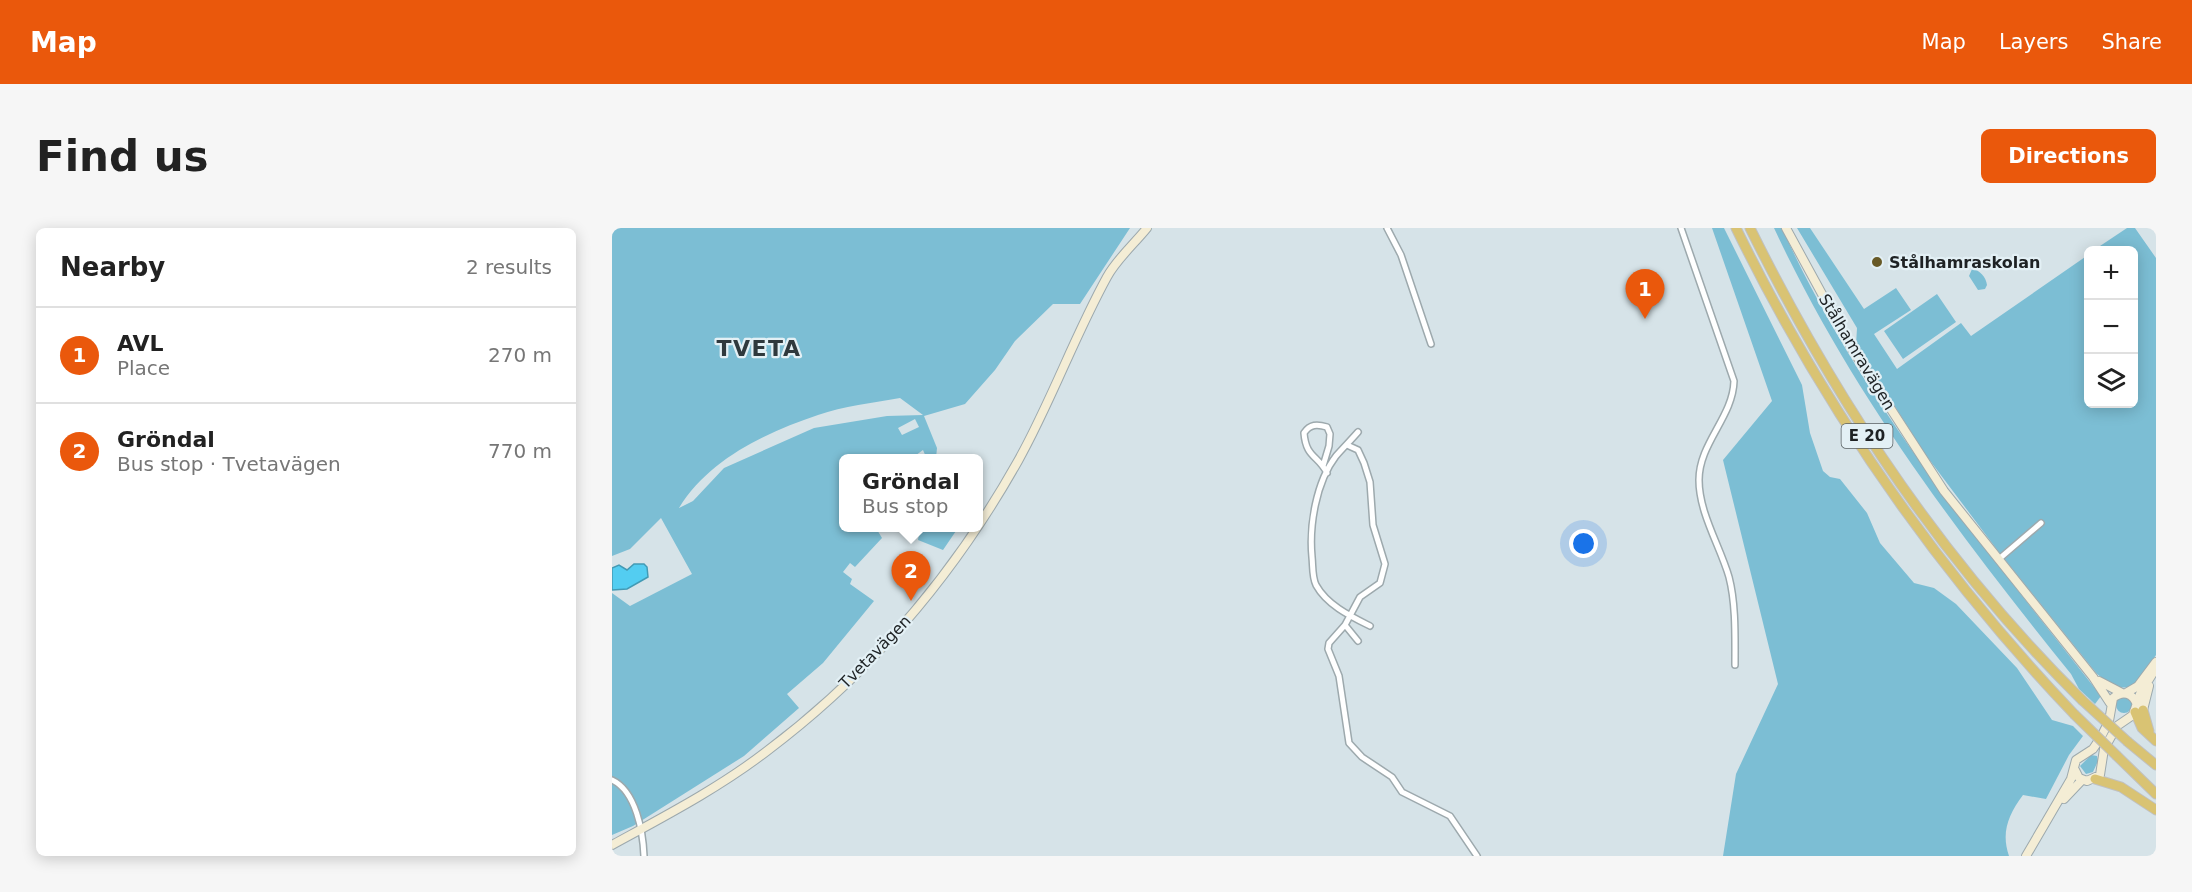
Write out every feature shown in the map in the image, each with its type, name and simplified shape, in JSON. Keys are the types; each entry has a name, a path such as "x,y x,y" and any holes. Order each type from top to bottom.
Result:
{"highway":[{"name":"E 20","path":"1736,228 1803,356 1888,490 1968,596 2074,714 2156,794"},
{"name":"E 20","path":"1750,228 1814,350 1898,484 1984,596 2045,664 2128,742 2156,765"},
{"path":"2136,711 2142,728 2156,740"},
{"path":"2095,779 2121,788 2156,810"}],"main road":[{"name":"Tvetavägen","path":"983,522 1033,435 1108,275 1147,228"},
{"name":"Stålhamravägen","path":"1786,228 1846,339 1944,491 2093,677 2110,705"},
{"name":"Tvetavägen","path":"612,845 668,816 767,751 859,672 895,635 963,553 977,532"},
{"path":"2026,856 2054,811 2075,770 2079,757 2093,749 2101,737 2109,722 2110,705 2113,698 2138,686 2156,662"},
{"path":"2054,811 2082,780 2095,779 2102,771 2104,749 2117,726 2136,711 2145,697 2156,669"},
{"name":"Stålhamravägen","path":"2093,677 2124,693"},
{"path":"2124,693 2133,697 2136,711"},
{"path":"2110,705 2116,717 2136,711"},
{"path":"2075,770 2082,780"}],"street":[{"path":"1387,228 1407,269 1431,344"},
{"path":"1681,228 1731,368 1733,390 1701,464 1699,481 1706,512 1730,580 1735,665"},
{"path":"1323,466 1330,434 1327,427 1317,424 1308,427 1304,433 1305,446 1309,455 1323,466 1327,473"},
{"path":"1358,432 1335,458 1327,473 1312,516 1314,582 1328,600 1350,616 1370,626"},
{"path":"1347,445 1358,450 1364,463 1370,482 1373,525 1385,564 1380,583 1360,597 1345,625 1332,637 1329,649 1339,676 1348,743 1362,757 1392,777 1402,792 1450,816 1477,856"},
{"path":"1999,559 2041,523"},
{"path":"1345,625 1358,641"},
{"path":"612,780 628,793 644,856"}],"shaded area":[{"path":"612,228 1130,228 1080,304 1053,304 1015,341 995,370 965,404 924,416 937,448 936,454 925,454 923,450 918,454 839,454 839,532 878,532 882,538 855,567 850,563 843,572 852,579 850,584 874,601 823,663 787,694 799,708 744,756 633,826 612,835 612,593 630,606 692,574 661,518 630,549 612,556","holes":["900,398 923,415 887,416 814,428 724,468 693,501 679,508 691,491 722,462 759,439 798,422 848,407","915,419 919,427 902,435 898,428"]},
{"path":"1712,228 1724,228 1802,385 1810,433 1823,471 1830,477 1840,479 1867,513 1880,543 1914,583 1934,588 1956,604 2017,668 2052,720 2073,726 2083,736 2069,755 2046,799 2023,795 2018,802 2007,824 2006,840 2009,856 1723,856 1736,774 1778,684 1723,460 1772,401"},
{"path":"1774,228 1782,228 1849,354 1887,413 1969,528 2101,696 2095,704 2079,689 2071,674 1947,514 1909,460 1837,347"},
{"path":"1797,228 1810,228 1864,309 1896,288 1911,310 1874,334 1897,369 1961,323 1971,336 2084,258 2084,408 2138,408 2138,246 2100,246 2127,228 2135,228 2156,258 2156,655 2143,674 2131,686 2125,688 2117,686 2097,674 1998,551 1925,454 1856,345 1857,328"},
{"path":"1972,269 1980,272 1984,277 1987,285 1985,289 1978,290 1969,276"},
{"path":"1937,294 1956,322 1903,359 1884,331"},
{"path":"919,532 955,532 943,550 918,540"},
{"path":"634,564 644,564 647,567 648,577 627,589 612,590 612,568 619,565 627,570"},
{"path":"2124,697 2132,705 2124,713 2116,705"},
{"path":"2091,755 2097,756 2098,761 2093,772 2086,774 2080,766"}],"place":[{"name":"Stålhamraskolan","path":"1877,262"},
{"name":"AVL","path":"1645,319"},
{"name":"Gröndal","path":"911,601"}],"district":[{"name":"TVETA","path":"759,348"}]}
